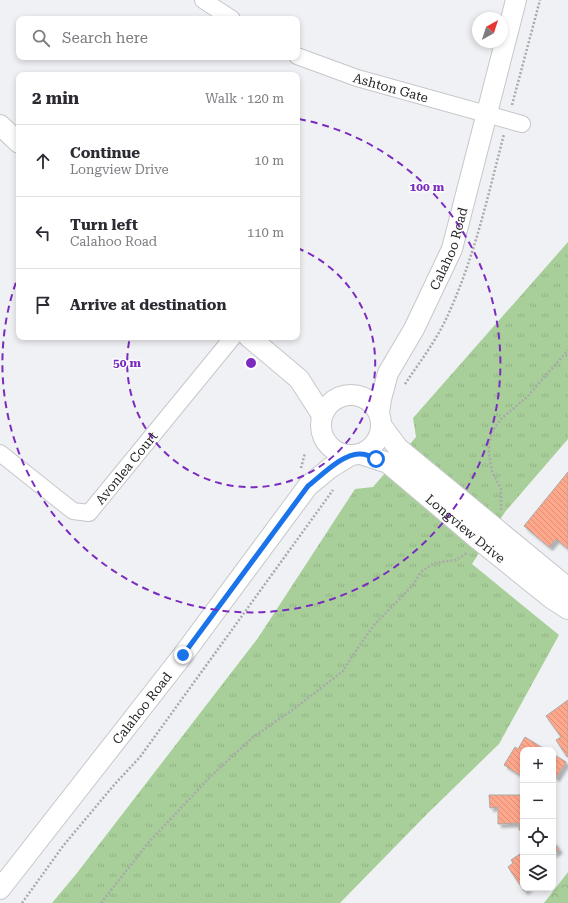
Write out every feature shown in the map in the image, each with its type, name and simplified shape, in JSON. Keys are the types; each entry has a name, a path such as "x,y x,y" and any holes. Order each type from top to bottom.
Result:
{"street":[{"path":"202,0 227,16"},
{"name":"Calahoo Road","path":"380,419 381,398 388,373 414,328 452,249 516,0"},
{"name":"Ashton Gate","path":"300,57 357,78 486,115"},
{"path":"486,115 522,124"},
{"path":"0,125 16,140"},
{"name":"Avonlea Court","path":"0,453 73,511 89,514 231,340"},
{"path":"252,340 298,379 347,395 361,396 370,400 376,408 380,419 380,435 376,443 369,449 356,454 342,454 333,450 326,443 322,425 298,379"},
{"name":"Calahoo Road","path":"347,395 367,388 388,373"},
{"path":"322,425 326,407 333,400 347,395"},
{"name":"Longview Drive","path":"380,419 398,448 551,598 568,609"},
{"name":"Calahoo Road","path":"0,889 183,655 308,486 319,460 322,425"},
{"name":"Calahoo Road","path":"308,486 330,468 356,454"},
{"name":"Longview Drive","path":"356,454 388,463 485,533 568,588"}],"path":[{"path":"101,903 149,842 210,777 252,738 295,708 343,671 353,654 374,625 413,585 422,572 434,563 456,560 469,551 485,533 497,518 501,509 502,499 502,489 492,471 489,455 489,443 493,430 502,418 527,397 568,350"},
{"path":"22,903 63,846 114,785 140,757 336,486"}],"green space":[{"path":"568,242 568,439 505,512 472,564 559,635 499,744 427,814 340,903 52,903 77,873 258,638 355,489 373,487 416,437 413,418"},
{"path":"568,872 568,903 544,903 553,891 556,891 556,888"}],"building":[{"path":"568,472 568,549 556,539 549,547 524,526"},
{"path":"568,700 567,757 556,740 561,737 546,716"},
{"path":"525,737 541,747 520,747 520,775 504,765 515,747 518,749"},
{"path":"556,756 566,762 556,778"},
{"path":"489,795 520,795 520,830 519,823 498,824 498,807 490,808"},
{"path":"520,854 520,885 508,867 513,863 511,860"}],"route":[{"path":"183,655 308,486 330,468 351,455 361,454 376,459"}]}
